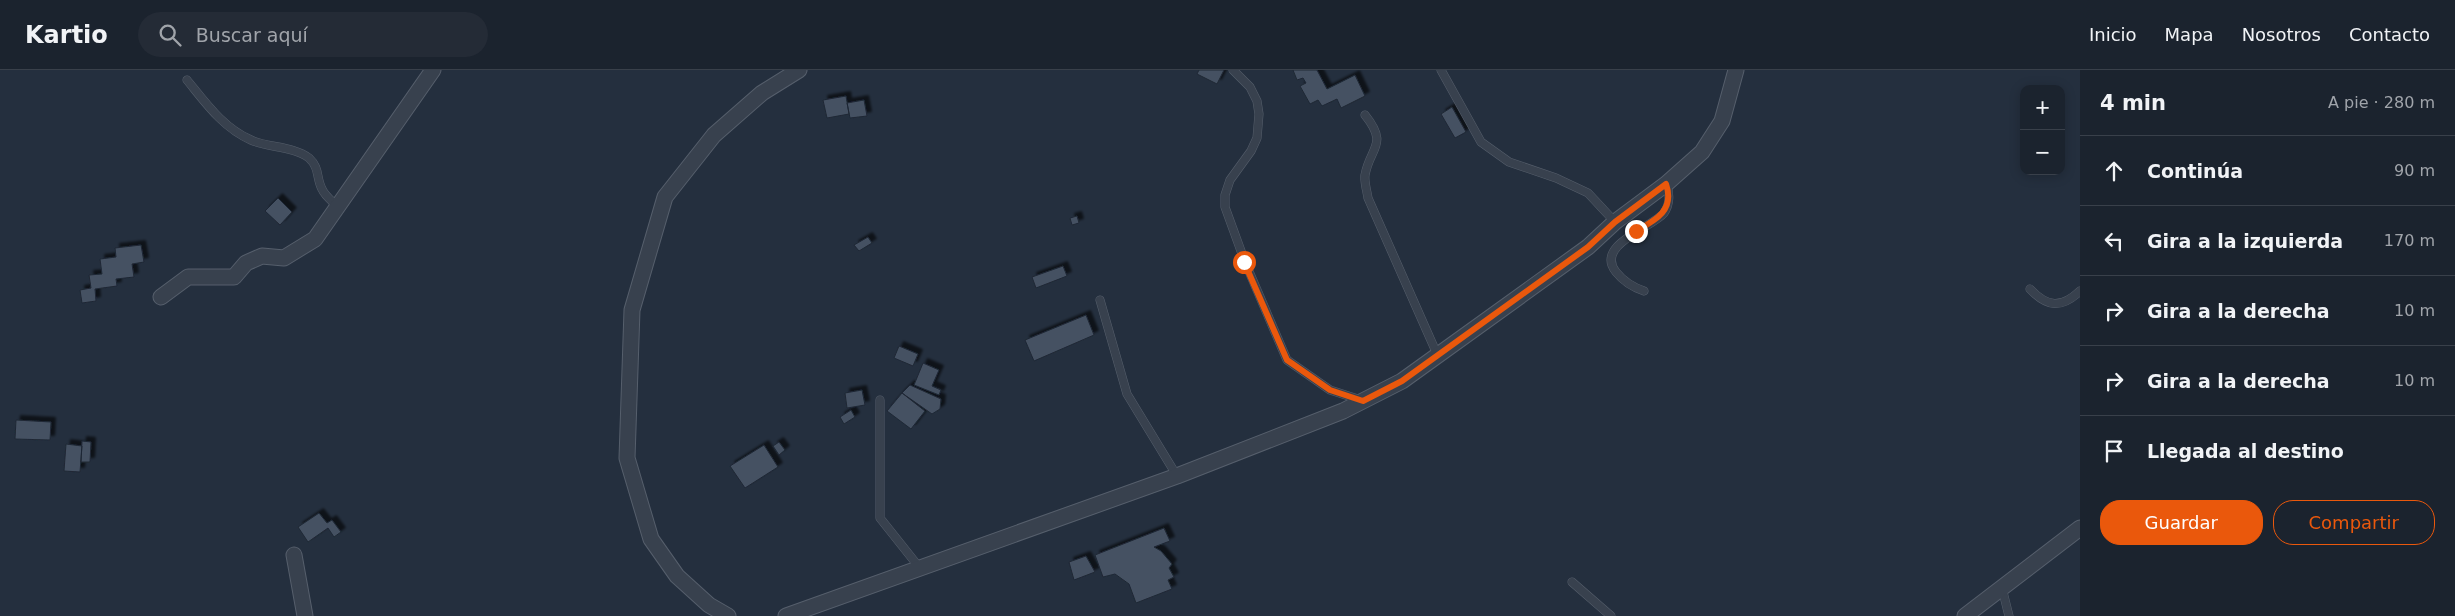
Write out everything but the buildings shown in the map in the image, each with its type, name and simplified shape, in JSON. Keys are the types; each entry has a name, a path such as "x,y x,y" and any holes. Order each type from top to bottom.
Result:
{"street":[{"path":"161,297 188,277 234,277 246,263 262,256 284,258 315,239 433,70"},
{"path":"728,616 709,605 677,576 651,539 627,458 632,310 665,196 714,135 762,93 799,70"},
{"path":"786,616 1177,476 1342,412 1402,381 1588,247 1615,222 1666,184 1702,152 1722,121 1736,70"},
{"path":"1964,616 2078,533"},
{"path":"294,555 305,616"}],"lane":[{"path":"1233,70 1250,87 1258,101 1259,114 1257,138 1230,180 1225,195 1225,207 1244,262 1287,360 1330,390 1363,401"},
{"path":"1441,70 1481,142 1509,162 1556,178 1588,194 1615,222"},
{"path":"187,80 217,116 233,130 250,140 299,153 307,157 317,168 322,189 337,206"},
{"path":"1365,115 1376,128 1377,149 1369,161 1365,177 1368,198 1437,354"},
{"path":"1644,291 1631,286 1617,273 1612,267 1611,259 1620,243 1663,214 1668,204 1669,192 1666,184"},
{"path":"2030,288 2040,300 2054,304 2070,301 2080,291"},
{"path":"1100,300 1127,394 1177,476"},
{"path":"880,400 880,518 919,567"},
{"path":"1572,582 1612,616"},
{"path":"2002,588 2009,616"}],"route":[{"path":"1244,262 1287,360 1330,390 1363,401 1402,381 1588,247 1615,222 1666,184 1669,192 1668,204 1663,214 1636,231"}]}
